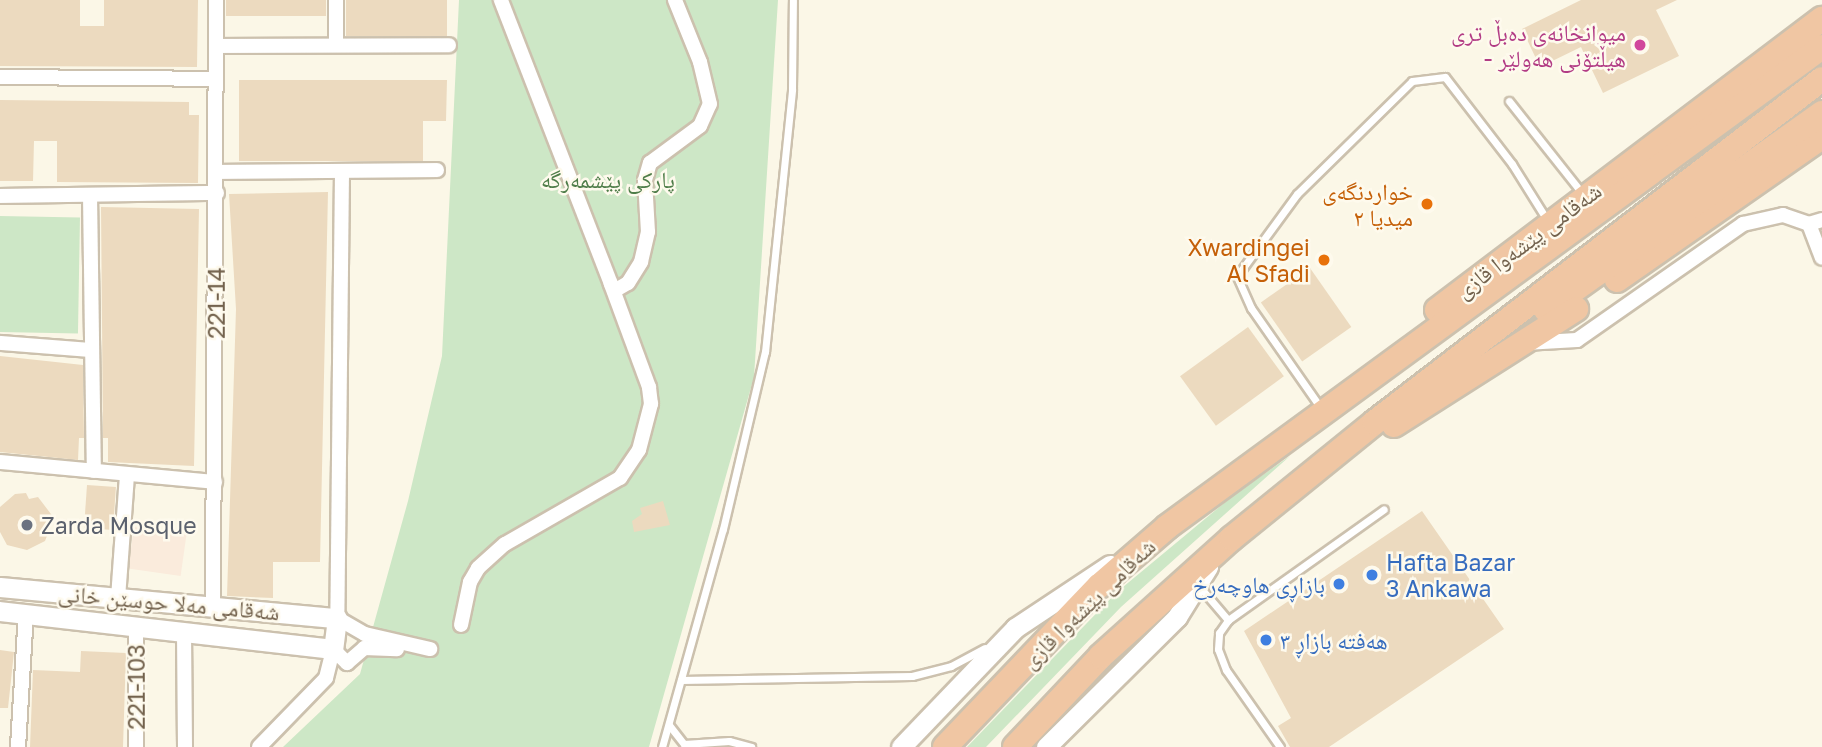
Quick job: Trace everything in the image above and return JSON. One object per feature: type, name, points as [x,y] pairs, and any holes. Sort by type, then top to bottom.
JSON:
[{"type":"highway","name":"شەقامی پێشەوا قازی","points":[[1242,471],[1318,404],[1549,223],[1822,19]]},
{"type":"highway","name":"شەقامی پێشەوا قازی","points":[[945,747],[1099,586],[1167,527],[1822,47]]},
{"type":"highway","name":"شەقامی پێشەوا قازی","points":[[1015,747],[1101,656],[1237,534],[1822,79]]},
{"type":"highway","name":"شەقامی پێشەوا قازی","points":[[1237,534],[1822,113]]},
{"type":"highway","points":[[1378,434],[1525,344],[1822,137]]},
{"type":"street","name":"221-14","points":[[213,607],[216,0]]},
{"type":"street","points":[[336,0],[336,45]]},
{"type":"street","points":[[461,625],[470,582],[478,568],[505,544],[620,478],[639,450],[651,404],[649,387],[614,291],[501,0]]},
{"type":"street","points":[[614,291],[628,284],[641,262],[648,232],[645,180],[650,163],[700,126],[710,104],[700,62],[675,0]]},
{"type":"street","points":[[216,46],[449,45]]},
{"type":"street","points":[[0,77],[215,79]]},
{"type":"street","points":[[217,172],[437,170]]},
{"type":"street","points":[[259,747],[326,678],[333,649],[337,618],[342,172]]},
{"type":"street","points":[[0,196],[217,194]]},
{"type":"street","points":[[90,195],[93,471]]},
{"type":"street","points":[[1525,344],[1577,341],[1743,224],[1783,215],[1816,222],[1822,258]]},
{"type":"street","points":[[0,343],[90,350]]},
{"type":"street","points":[[0,462],[127,476],[215,482]]},
{"type":"street","points":[[118,598],[127,476]]},
{"type":"street","points":[[901,747],[1015,628],[1167,527]]},
{"type":"street","points":[[1046,747],[1177,617],[1197,585],[1237,534]]},
{"type":"street","name":"شەقامی مەلا حوسێن خانی","points":[[0,587],[337,618]]},
{"type":"street","points":[[211,634],[213,607]]},
{"type":"street","name":"شەقامی مەلا حوسێن خانی","points":[[0,611],[333,649]]},
{"type":"street","points":[[18,747],[26,614]]},
{"type":"street","points":[[333,649],[347,663],[365,648],[389,647],[429,652],[365,634],[337,618]]},
{"type":"street","name":"221-103","points":[[136,628],[136,747]]},
{"type":"street","points":[[184,632],[185,747]]},
{"type":"lane","points":[[662,747],[765,352],[791,101],[793,0]]},
{"type":"lane","points":[[1318,404],[1251,308],[1237,276],[1297,194],[1412,81],[1445,77],[1505,154],[1549,223]]},
{"type":"lane","points":[[1509,101],[1585,196]]},
{"type":"lane","points":[[1280,747],[1226,670],[1218,649],[1219,633],[1228,620],[1384,509]]},
{"type":"lane","points":[[1197,585],[1228,620]]},
{"type":"lane","points":[[681,680],[912,676],[951,666],[1015,628]]},
{"type":"lane","points":[[668,724],[680,743],[709,742],[751,747]]},
{"type":"lane","points":[[699,747],[709,742]]},
{"type":"shaded area","points":[[134,527],[186,534],[181,576],[128,569]]},
{"type":"green space","name":"پارکی پێشمەرگە","points":[[459,0],[778,0],[754,377],[649,747],[283,747],[360,674],[408,501],[442,356]]},
{"type":"green space","points":[[0,216],[80,217],[78,333],[0,332]]},
{"type":"green space","points":[[1290,456],[1121,607],[986,747],[967,747],[1117,592],[1235,494]]},
{"type":"building","points":[[0,0],[80,0],[80,26],[104,26],[104,0],[198,0],[197,67],[0,66]]},
{"type":"building","points":[[226,0],[326,0],[326,16],[226,16]]},
{"type":"building","points":[[346,0],[447,0],[447,36],[346,36]]},
{"type":"building","points":[[1581,0],[1677,0],[1656,10],[1679,56],[1603,93],[1581,47],[1540,67],[1522,29]]},
{"type":"building","points":[[239,80],[447,80],[446,121],[423,121],[423,161],[239,161]]},
{"type":"building","points":[[0,100],[189,102],[189,115],[199,115],[198,183],[57,182],[57,141],[34,141],[33,181],[0,181]]},
{"type":"building","points":[[328,192],[320,562],[273,562],[273,598],[227,596],[236,309],[229,194]]},
{"type":"building","points":[[101,207],[199,209],[194,466],[108,462],[108,438],[103,438]]},
{"type":"building","points":[[1310,268],[1351,327],[1302,361],[1261,302]]},
{"type":"building","points":[[1248,327],[1284,376],[1216,426],[1180,376]]},
{"type":"building","points":[[0,356],[83,365],[84,438],[79,438],[78,460],[0,452]]},
{"type":"building","points":[[87,485],[116,487],[113,530],[84,528]]},
{"type":"building","points":[[26,493],[29,499],[38,497],[54,518],[45,541],[27,550],[7,545],[0,532],[0,507],[15,494]]},
{"type":"building","points":[[663,501],[670,525],[634,532],[632,521],[642,514],[640,508]]},
{"type":"building","points":[[1422,511],[1504,629],[1329,747],[1290,747],[1278,726],[1291,718],[1244,631]]},
{"type":"building","points":[[0,650],[14,652],[8,708],[0,708]]},
{"type":"building","points":[[81,651],[126,653],[123,747],[30,747],[33,670],[80,672]]},
{"type":"place","name":"میوانخانەی دەبڵ تری - هیڵتۆنی هەولێر","points":[[1640,45]]},
{"type":"place","name":"خواردنگەی میدیا ٢","points":[[1427,204]]},
{"type":"place","name":"Xwardingei Al Sfadi","points":[[1324,260]]},
{"type":"place","name":"Zarda Mosque","points":[[27,525]]},
{"type":"place","name":"Hafta Bazar 3 Ankawa","points":[[1372,575]]},
{"type":"place","name":"بازاڕی هاوچەرخ","points":[[1339,584]]},
{"type":"place","name":"هەفتە بازاڕ ٣","points":[[1266,640]]}]
